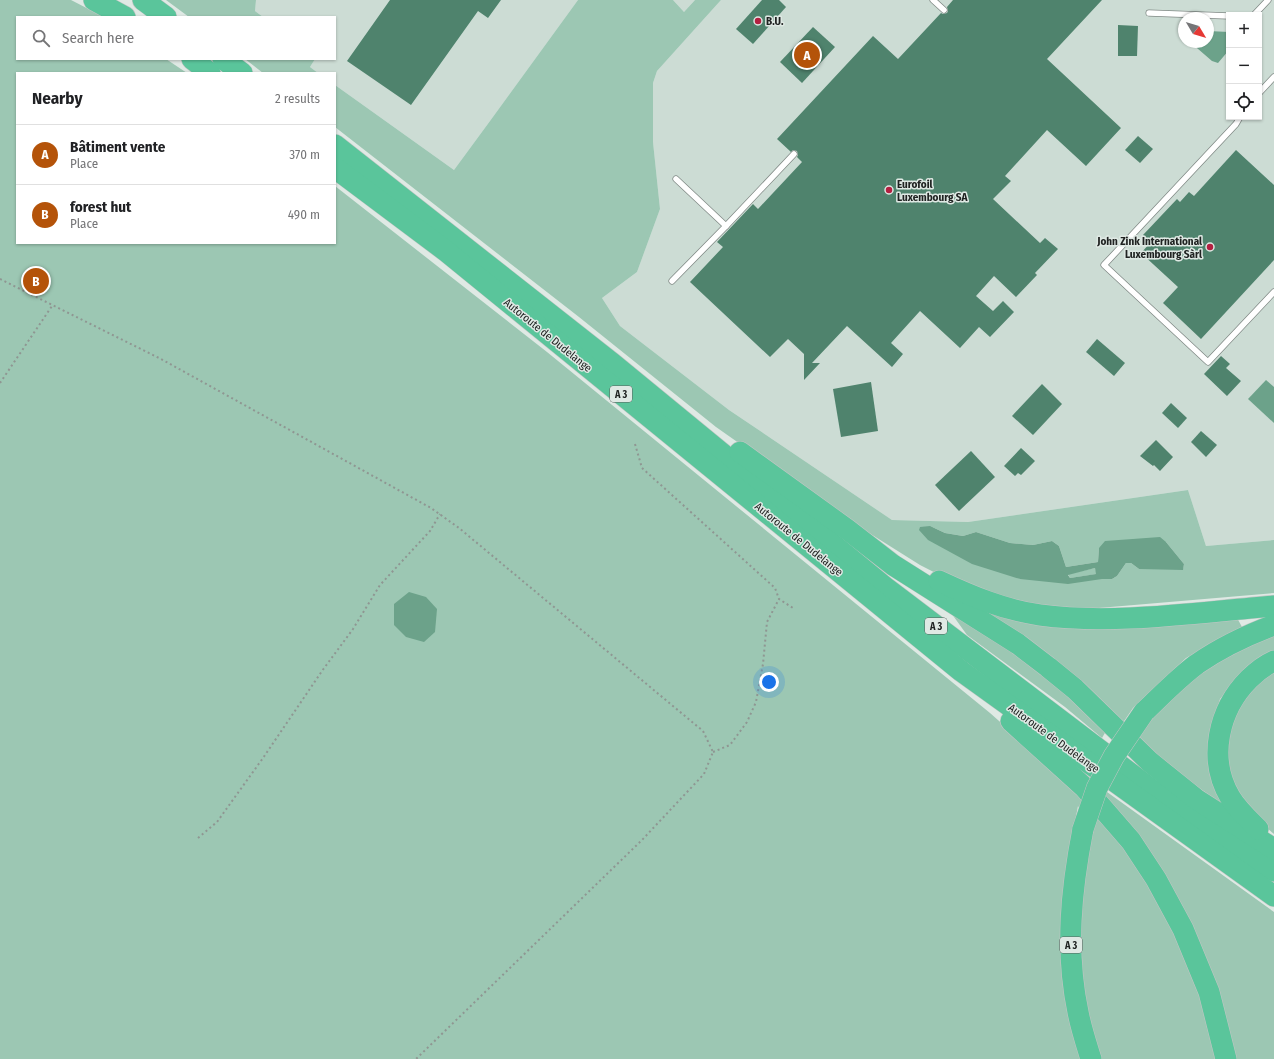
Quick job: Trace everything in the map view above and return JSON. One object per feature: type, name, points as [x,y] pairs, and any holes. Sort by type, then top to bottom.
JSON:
[{"type":"highway","points":[[94,0],[123,16]]},
{"type":"highway","points":[[113,0],[135,16]]},
{"type":"highway","points":[[143,0],[165,16]]},
{"type":"highway","points":[[193,60],[209,72]]},
{"type":"highway","points":[[224,60],[241,72]]},
{"type":"highway","name":"Autoroute de Dudelange","points":[[336,146],[612,363],[885,588],[1155,792],[1274,872]]},
{"type":"highway","name":"Autoroute de Dudelange","points":[[336,169],[447,252],[962,670],[1274,896]]},
{"type":"highway","name":"A 3","points":[[612,363],[712,432],[848,530],[893,565],[1030,653],[1075,689],[1150,762],[1196,799],[1274,848]]},
{"type":"highway","name":"A 3","points":[[848,530],[916,570],[961,592],[998,605],[1038,614],[1082,619],[1154,616],[1274,606]]},
{"type":"highway","name":"A 3","points":[[1091,1059],[1078,1012],[1072,972],[1070,913],[1074,877],[1083,829],[1097,788],[1114,756],[1144,712],[1173,684],[1197,664],[1221,650],[1274,625]]},
{"type":"highway","points":[[1274,661],[1255,672],[1239,689],[1229,704],[1220,728],[1217,754],[1221,774],[1230,797],[1242,812],[1274,845]]},
{"type":"highway","name":"A 3","points":[[962,670],[996,708],[1085,788],[1131,840],[1156,879],[1183,929],[1209,992],[1226,1059]]},
{"type":"lane","points":[[933,0],[944,10]]},
{"type":"lane","points":[[1257,12],[1268,0]]},
{"type":"lane","points":[[1149,13],[1226,16]]},
{"type":"lane","points":[[1262,90],[1274,77]]},
{"type":"lane","points":[[1238,120],[1104,265],[1208,362],[1274,292]]},
{"type":"lane","points":[[672,281],[794,154]]},
{"type":"lane","points":[[676,179],[726,226]]},
{"type":"path","points":[[0,279],[161,359],[440,514],[459,528],[703,731],[713,752]]},
{"type":"path","points":[[0,382],[52,306]]},
{"type":"path","points":[[635,444],[642,468],[775,588],[779,599],[793,608]]},
{"type":"path","points":[[198,838],[217,822],[353,629],[380,585],[430,530],[440,514]]},
{"type":"path","points":[[416,1059],[642,840],[704,774],[713,752],[730,745],[747,722],[756,702],[763,664],[767,622],[779,599]]},
{"type":"shaded area","points":[[0,0],[71,0],[102,16],[16,16],[16,60],[168,60],[186,72],[16,72],[16,244],[336,244],[336,187],[547,352],[990,713],[1065,779],[1131,853],[1189,955],[1218,1059],[1100,1059],[1085,1004],[1078,936],[1090,830],[1078,806],[1065,874],[1082,1059],[0,1059]]},
{"type":"shaded area","points":[[166,0],[256,0],[255,11],[262,16],[188,16]]},
{"type":"shaded area","points":[[256,0],[578,0],[454,170],[336,86],[336,72],[317,72],[310,67],[314,60],[336,60],[336,16],[262,16],[255,11]]},
{"type":"shaded area","points":[[578,0],[673,0],[684,12],[695,0],[721,0],[657,71],[653,83],[653,142],[660,209],[637,272],[602,298],[620,326],[729,410],[892,520],[968,522],[1188,490],[1206,546],[1274,540],[1274,593],[1087,609],[1012,602],[963,587],[920,565],[850,521],[716,427],[579,317],[336,128],[336,86],[454,170]],"holes":[[[930,526],[945,533],[963,536],[976,532],[1010,543],[1033,545],[1052,541],[1059,546],[1066,567],[1098,562],[1099,548],[1166,542],[1184,564],[1183,569],[1139,569],[1131,563],[1126,563],[1117,576],[1112,579],[1020,579]]]},
{"type":"shaded area","points":[[673,0],[695,0],[684,12]]},
{"type":"shaded area","points":[[721,0],[1274,0],[1274,540],[1206,546],[1188,490],[968,522],[892,520],[729,410],[620,326],[602,298],[637,272],[660,209],[653,142],[653,83],[657,71]]},
{"type":"shaded area","points":[[1214,31],[1226,32],[1226,54],[1218,63],[1212,61],[1197,48],[1214,48]]},
{"type":"shaded area","points":[[246,60],[314,60],[310,67],[317,72],[262,72]]},
{"type":"shaded area","points":[[1266,380],[1274,387],[1274,423],[1248,399]]},
{"type":"shaded area","points":[[930,526],[945,533],[963,536],[976,532],[1010,543],[1033,545],[1052,541],[1059,546],[1066,567],[1098,562],[1099,548],[1105,541],[1160,537],[1184,564],[1183,570],[1139,569],[1131,563],[1126,563],[1117,576],[1112,579],[1068,584],[1020,579],[972,564],[928,540],[919,530],[920,527]],"holes":[[[1095,568],[1096,574],[1070,578],[1068,575]]]},
{"type":"shaded area","points":[[1095,568],[1097,574],[1070,578],[1068,574]]},
{"type":"shaded area","points":[[409,592],[426,597],[437,609],[435,632],[424,642],[406,637],[394,625],[394,604]]},
{"type":"shaded area","points":[[976,605],[1236,616],[1242,627],[1186,658],[1133,708],[1120,727]]},
{"type":"shaded area","points":[[949,610],[1013,650],[1065,690],[1106,731],[1102,738],[1065,707],[967,635]]},
{"type":"shaded area","points":[[1274,634],[1274,653],[1244,671],[1220,699],[1213,725],[1223,805],[1135,740],[1142,729],[1173,695],[1209,666]]},
{"type":"shaded area","points":[[1274,673],[1274,834],[1243,808],[1226,764],[1231,719],[1243,697],[1265,676]]},
{"type":"shaded area","points":[[1075,769],[1274,912],[1274,1059],[1230,1059],[1197,945]]},
{"type":"building","points":[[390,0],[501,0],[488,18],[478,11],[411,105],[347,61]]},
{"type":"building","name":"B.U.","points":[[762,0],[779,0],[786,7],[753,44],[736,29]]},
{"type":"building","name":"Eurofoil Luxembourg SA","points":[[953,0],[1102,0],[1047,59],[1121,128],[1086,166],[1047,130],[1005,176],[1011,181],[993,199],[1040,243],[1045,238],[1058,249],[1035,273],[1037,275],[1016,297],[994,276],[976,296],[993,311],[1003,301],[1014,312],[990,337],[979,327],[960,348],[920,311],[891,343],[903,354],[892,367],[847,326],[812,363],[820,363],[804,380],[804,354],[788,339],[770,357],[690,282],[723,247],[717,242],[753,204],[758,209],[802,162],[797,157],[797,151],[793,150],[791,152],[777,139],[873,36],[898,59],[941,13],[947,13],[947,7]]},
{"type":"building","points":[[1118,25],[1138,26],[1137,56],[1118,56]]},
{"type":"building","points":[[813,27],[835,47],[802,83],[780,62]]},
{"type":"building","points":[[1138,136],[1153,149],[1140,163],[1125,150]]},
{"type":"building","name":"John Zink International Luxembourg Sàrl","points":[[1236,150],[1274,185],[1274,260],[1201,339],[1163,303],[1178,287],[1141,253],[1151,242],[1143,235],[1177,199],[1180,202],[1189,192],[1194,196]]},
{"type":"building","points":[[28,275],[45,276],[44,287],[27,286]]},
{"type":"building","points":[[1097,339],[1125,363],[1114,376],[1086,352]]},
{"type":"building","points":[[1221,356],[1230,364],[1226,368],[1241,381],[1227,396],[1204,374]]},
{"type":"building","points":[[871,382],[878,431],[841,437],[833,389]]},
{"type":"building","points":[[1042,384],[1062,404],[1033,435],[1012,416]]},
{"type":"building","points":[[1171,403],[1187,418],[1178,428],[1162,413]]},
{"type":"building","points":[[1201,431],[1217,445],[1206,457],[1191,442]]},
{"type":"building","points":[[1156,440],[1173,457],[1160,471],[1140,456]]},
{"type":"building","points":[[1021,448],[1035,461],[1021,475],[1018,473],[1015,476],[1004,466]]},
{"type":"building","points":[[971,451],[995,477],[959,511],[935,485]]},
{"type":"place","name":"B.U.","points":[[758,21]]},
{"type":"place","name":"Bâtiment vente","points":[[807,55]]},
{"type":"place","name":"Eurofoil Luxembourg SA","points":[[889,190]]},
{"type":"place","name":"John Zink International Luxembourg Sàrl","points":[[1210,247]]},
{"type":"place","name":"forest hut","points":[[36,281]]}]
